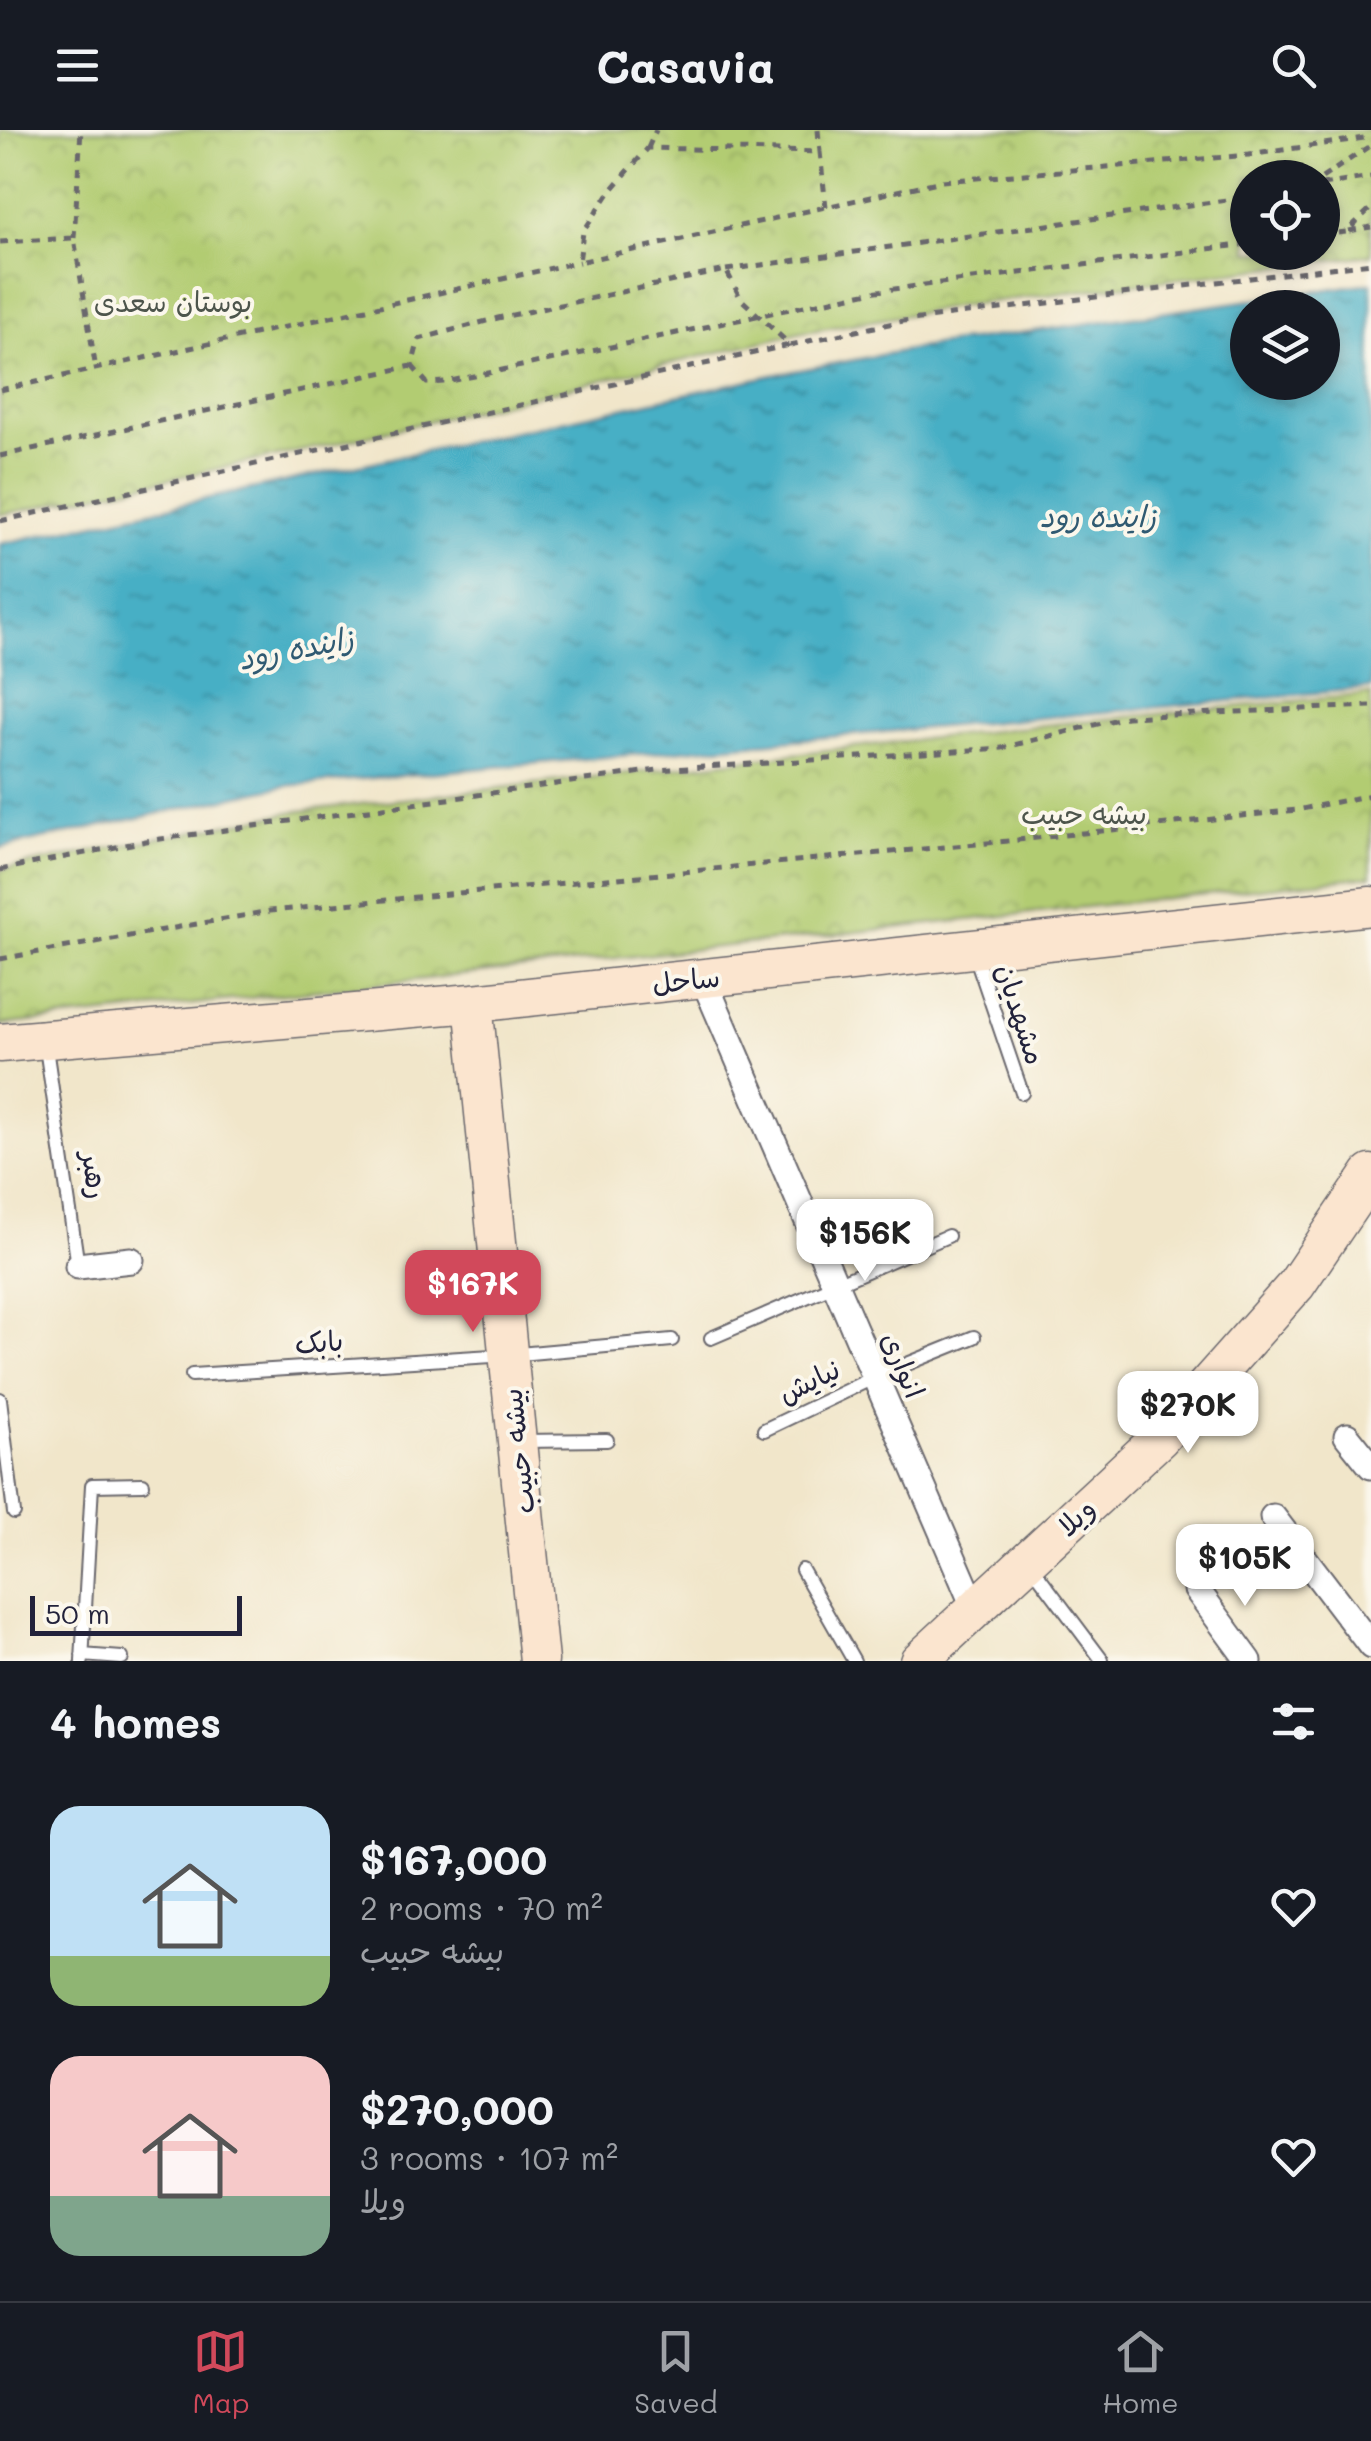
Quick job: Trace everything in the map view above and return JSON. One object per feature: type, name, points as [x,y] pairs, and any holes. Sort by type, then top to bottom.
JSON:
[{"type":"street","name":"ساحل","points":[[0,1043],[473,1003],[1371,906]]},
{"type":"street","name":"انواری","points":[[703,978],[976,1611]]},
{"type":"street","name":"بیشه حبیب","points":[[473,1003],[539,1661]]},
{"type":"street","name":"ویلا","points":[[920,1661],[1160,1438],[1296,1285],[1371,1174]]},
{"type":"street","name":"رهبر","points":[[78,1266],[131,1260]]},
{"type":"street","points":[[1347,1436],[1371,1466]]},
{"type":"street","points":[[1272,1518],[1371,1646]]},
{"type":"street","points":[[1197,1590],[1250,1661]]},
{"type":"lane","name":"مشهدیان","points":[[974,950],[1022,1094]]},
{"type":"lane","name":"رهبر","points":[[45,1039],[78,1266]]},
{"type":"lane","points":[[711,1338],[948,1236]]},
{"type":"lane","name":"نیایش","points":[[764,1430],[875,1377],[974,1337]]},
{"type":"lane","name":"بابک","points":[[192,1375],[508,1355],[672,1340]]},
{"type":"lane","points":[[0,1398],[14,1513]]},
{"type":"lane","points":[[518,1441],[607,1440]]},
{"type":"lane","points":[[122,1658],[82,1658],[92,1485],[143,1484]]},
{"type":"lane","points":[[1029,1562],[1102,1660]]},
{"type":"lane","points":[[802,1570],[854,1661]]},
{"type":"path","points":[[81,130],[74,238],[96,368]]},
{"type":"path","points":[[578,262],[583,232],[608,193],[648,148],[656,130]]},
{"type":"path","points":[[818,130],[826,207]]},
{"type":"path","points":[[0,390],[942,182],[1250,156],[1371,137]]},
{"type":"path","points":[[1340,168],[1371,145]]},
{"type":"path","points":[[648,148],[820,152]]},
{"type":"path","points":[[1340,180],[1371,177]]},
{"type":"path","points":[[412,366],[419,339],[498,318],[726,270],[1230,200]]},
{"type":"path","points":[[1346,232],[1371,208]]},
{"type":"path","points":[[1340,233],[1371,227]]},
{"type":"path","points":[[0,242],[74,238]]},
{"type":"path","points":[[412,366],[427,383],[446,382],[870,292],[1230,246]]},
{"type":"path","points":[[0,521],[903,321],[1371,263]]},
{"type":"path","points":[[726,270],[741,299],[790,345]]},
{"type":"path","points":[[0,456],[412,366]]},
{"type":"path","points":[[0,870],[146,841],[657,770],[1002,748],[1126,717],[1371,706]]},
{"type":"path","points":[[0,959],[270,911],[1018,840],[1296,810],[1371,795]]},
{"type":"green space","name":"بوستان سعدی","points":[[0,130],[1371,130],[1371,255],[1340,259],[1340,160],[1230,160],[1230,270],[1249,270],[973,304],[798,333],[325,446],[0,515]]},
{"type":"green space","name":"بیشه حبیب","points":[[1371,694],[1371,876],[0,1025],[0,870],[291,812],[1063,723]]},
{"type":"water","name":"زاینده رود","points":[[1371,283],[1371,688],[284,786],[0,848],[0,544],[773,375],[936,345],[1230,303],[1230,400],[1340,400],[1340,290],[1322,290]]}]
